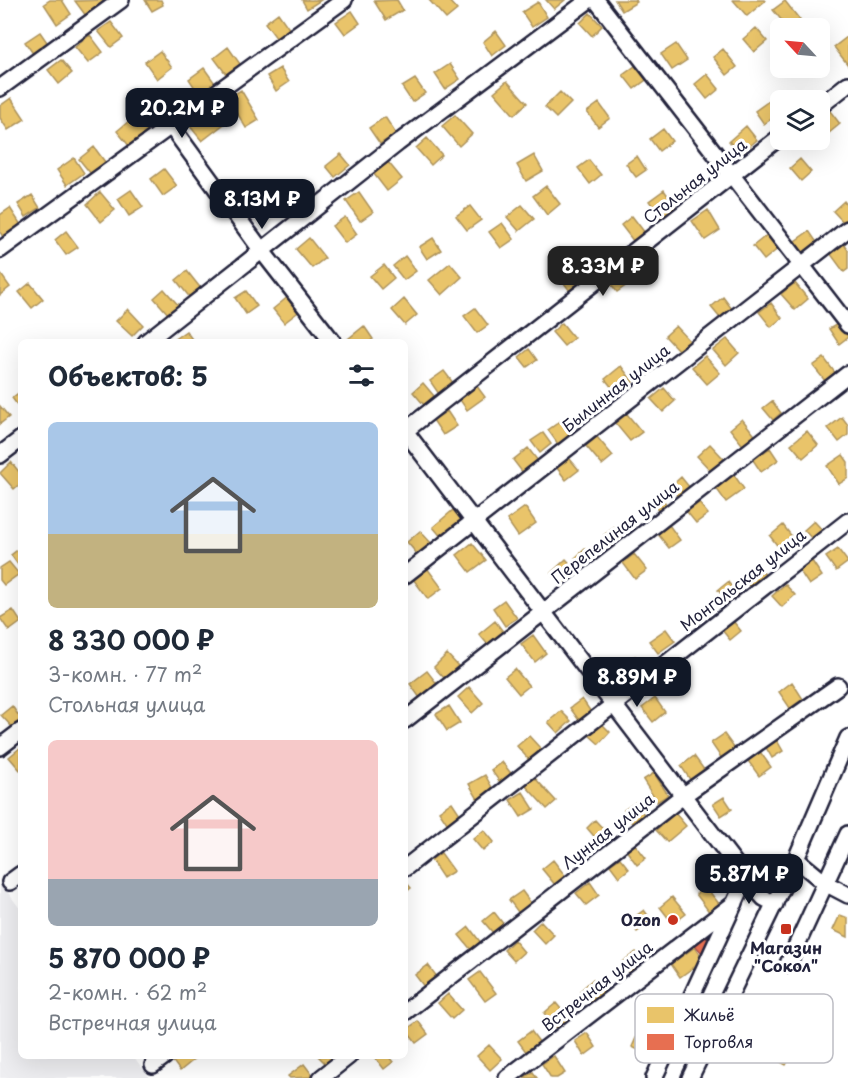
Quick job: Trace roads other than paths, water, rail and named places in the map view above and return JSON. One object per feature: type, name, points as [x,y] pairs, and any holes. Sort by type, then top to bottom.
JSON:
[{"type":"street","points":[[0,88],[121,0]]},
{"type":"street","points":[[0,250],[344,0]]},
{"type":"street","points":[[150,339],[398,143],[589,0]]},
{"type":"street","points":[[596,0],[848,325]]},
{"type":"street","points":[[830,98],[848,84]]},
{"type":"street","points":[[171,126],[262,252],[331,339]]},
{"type":"street","name":"Стольная улица","points":[[408,429],[770,145]]},
{"type":"street","name":"Былинная улица","points":[[408,573],[848,229]]},
{"type":"street","name":"Перепелиная улица","points":[[408,718],[848,374]]},
{"type":"street","points":[[408,435],[472,523],[543,611],[613,706],[747,878],[764,898],[775,904]]},
{"type":"street","points":[[0,455],[18,441]]},
{"type":"street","name":"Монгольская улица","points":[[408,866],[848,521]]},
{"type":"street","name":"Лунная улица","points":[[408,1010],[684,795],[838,686]]},
{"type":"street","points":[[0,747],[18,733]]},
{"type":"street","points":[[731,994],[796,859],[848,738]]},
{"type":"street","points":[[788,964],[848,834]]},
{"type":"street","points":[[796,859],[825,883],[848,896]]},
{"type":"street","points":[[693,994],[747,878]]},
{"type":"street","name":"Встречная улица","points":[[507,1078],[737,901]]},
{"type":"street","points":[[321,1078],[345,1059]]},
{"type":"street","points":[[654,1078],[661,1063]]},
{"type":"street","points":[[690,1078],[697,1063]]},
{"type":"place","name":"Ozon","points":[[673,920]]},
{"type":"place","name":"Магазин \"Сокол\"","points":[[786,929]]}]
